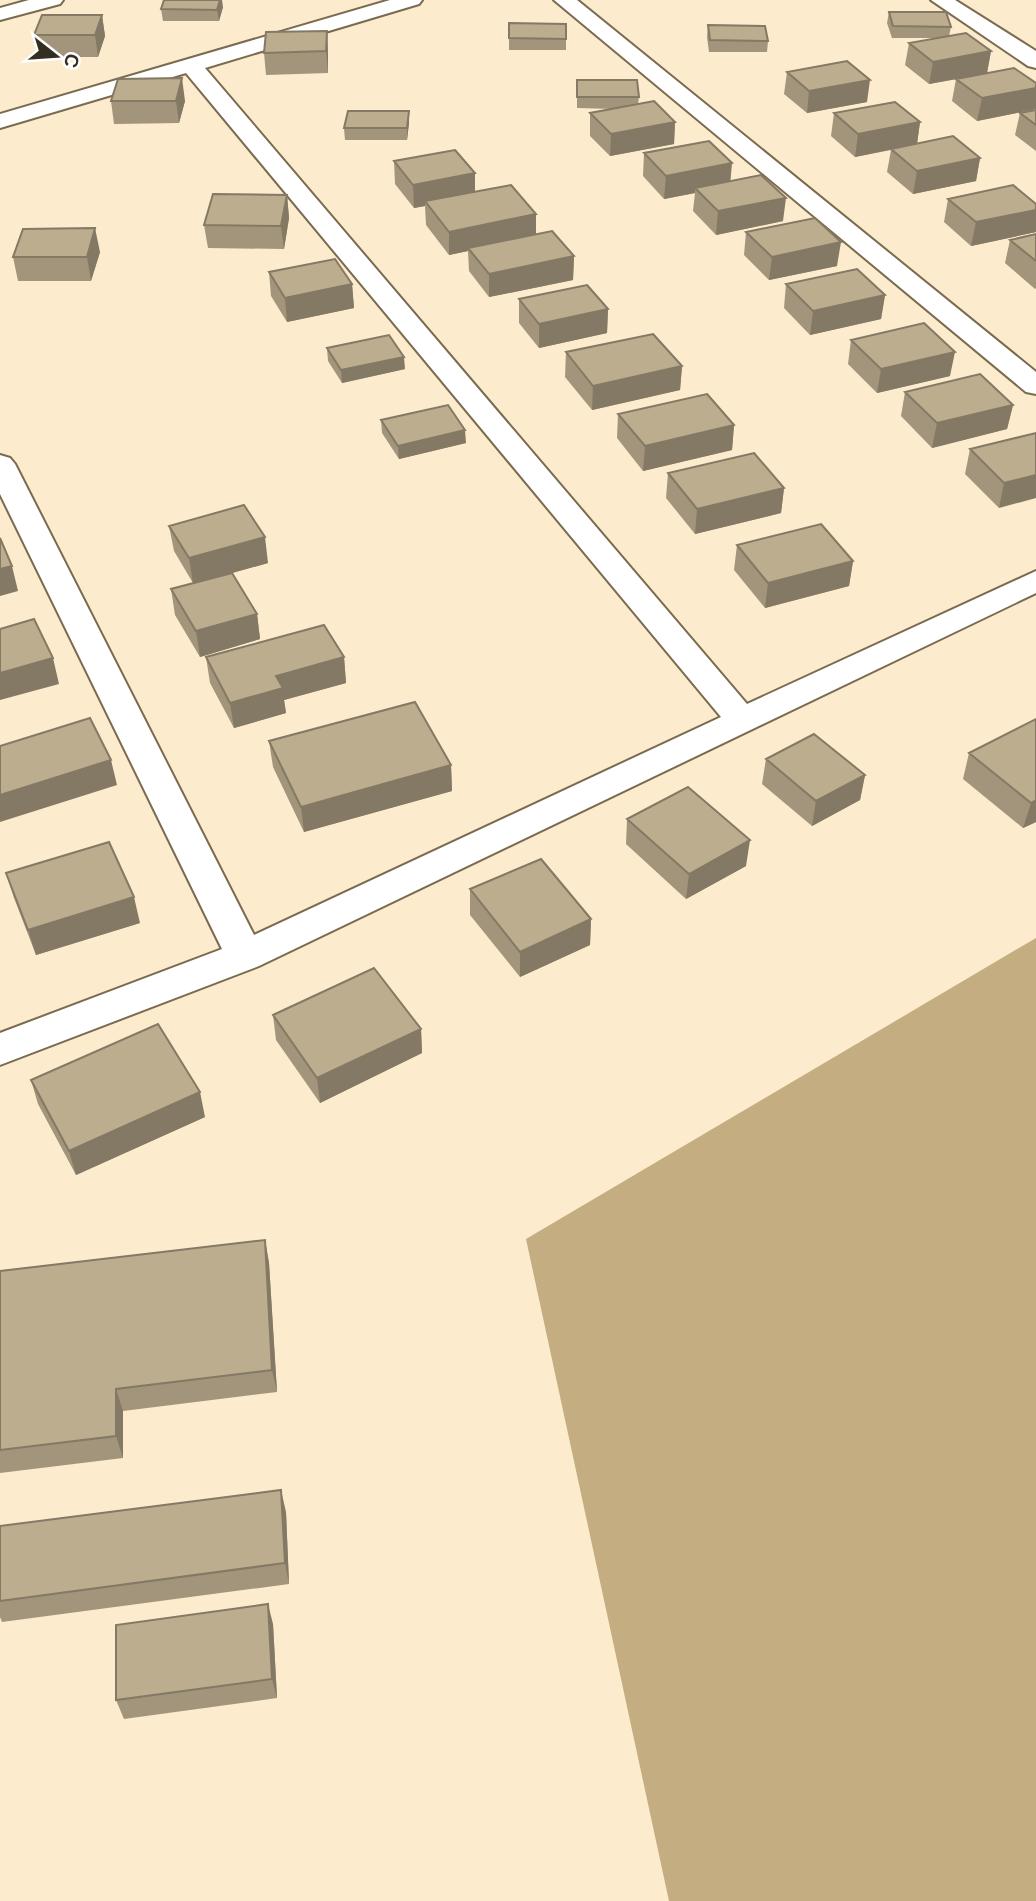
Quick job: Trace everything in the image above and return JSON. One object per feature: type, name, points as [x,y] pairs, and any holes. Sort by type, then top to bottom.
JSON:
[{"type":"street","points":[[0,14],[54,0]]},
{"type":"street","points":[[0,121],[412,0]]},
{"type":"street","points":[[564,0],[1036,386]]},
{"type":"street","points":[[941,0],[1036,61]]},
{"type":"street","points":[[191,65],[742,720]]},
{"type":"street","points":[[0,464],[244,956]]},
{"type":"street","points":[[0,1049],[244,956],[1036,581]]},
{"type":"shaded area","points":[[1036,938],[1036,1901],[669,1901],[526,1239]]},
{"type":"building","points":[[164,0],[220,0],[217,10],[161,9]]},
{"type":"building","points":[[889,12],[946,12],[951,27],[893,26]]},
{"type":"building","points":[[42,15],[102,15],[95,35],[34,35]]},
{"type":"building","points":[[509,23],[566,24],[566,39],[509,38]]},
{"type":"building","points":[[708,25],[765,26],[768,41],[710,40]]},
{"type":"building","points":[[327,31],[326,51],[264,53],[266,32]]},
{"type":"building","points":[[966,33],[991,51],[933,62],[909,43]]},
{"type":"building","points":[[847,61],[870,80],[809,91],[787,72]]},
{"type":"building","points":[[1014,68],[1036,83],[1036,88],[982,98],[956,79]]},
{"type":"building","points":[[182,78],[176,101],[111,101],[118,79]]},
{"type":"building","points":[[577,80],[637,80],[639,97],[577,97]]},
{"type":"building","points":[[654,101],[675,122],[611,134],[590,113]]},
{"type":"building","points":[[895,102],[920,122],[858,134],[834,113]]},
{"type":"building","points":[[1036,110],[1036,125],[1020,113]]},
{"type":"building","points":[[348,111],[409,111],[407,128],[344,128]]},
{"type":"building","points":[[953,136],[980,158],[917,171],[891,149]]},
{"type":"building","points":[[709,141],[732,163],[666,176],[644,153]]},
{"type":"building","points":[[455,150],[475,173],[413,185],[394,161]]},
{"type":"building","points":[[761,175],[786,198],[718,211],[695,188]]},
{"type":"building","points":[[511,185],[536,214],[449,232],[425,201]]},
{"type":"building","points":[[1013,185],[1036,204],[1036,210],[976,222],[948,199]]},
{"type":"building","points":[[213,194],[287,195],[281,226],[204,225]]},
{"type":"building","points":[[815,218],[841,242],[772,257],[746,232]]},
{"type":"building","points":[[95,228],[87,257],[13,257],[23,229]]},
{"type":"building","points":[[552,231],[574,256],[489,274],[468,248]]},
{"type":"building","points":[[1036,234],[1036,261],[1010,240]]},
{"type":"building","points":[[335,259],[352,284],[285,298],[269,272]]},
{"type":"building","points":[[857,269],[885,295],[813,311],[786,284]]},
{"type":"building","points":[[587,285],[608,309],[539,324],[519,299]]},
{"type":"building","points":[[924,323],[955,352],[881,369],[851,340]]},
{"type":"building","points":[[653,334],[682,366],[593,386],[566,352]]},
{"type":"building","points":[[389,335],[404,357],[341,370],[327,348]]},
{"type":"building","points":[[980,374],[1013,405],[937,423],[905,392]]},
{"type":"building","points":[[707,394],[734,425],[645,446],[618,414]]},
{"type":"building","points":[[448,405],[465,430],[398,446],[381,420]]},
{"type":"building","points":[[1036,433],[1036,475],[1004,483],[970,449]]},
{"type":"building","points":[[754,453],[784,488],[697,509],[668,473]]},
{"type":"building","points":[[244,505],[265,537],[189,558],[169,526]]},
{"type":"building","points":[[821,524],[853,561],[768,583],[737,545]]},
{"type":"building","points":[[0,538],[12,566],[0,569]]},
{"type":"building","points":[[232,573],[257,614],[196,631],[171,589]]},
{"type":"building","points":[[34,619],[53,658],[0,673],[0,629]]},
{"type":"building","points":[[324,625],[344,657],[276,676],[283,688],[230,703],[206,657]]},
{"type":"building","points":[[415,702],[451,765],[301,807],[269,741]]},
{"type":"building","points":[[90,718],[111,760],[0,795],[0,746]]},
{"type":"building","points":[[1036,719],[1036,800],[1031,803],[969,753]]},
{"type":"building","points":[[814,734],[865,775],[816,801],[766,759]]},
{"type":"building","points":[[688,787],[750,840],[689,874],[627,819]]},
{"type":"building","points":[[109,842],[134,897],[28,930],[6,873]]},
{"type":"building","points":[[541,859],[591,919],[520,952],[470,889]]},
{"type":"building","points":[[374,968],[421,1029],[317,1078],[273,1015]]},
{"type":"building","points":[[158,1024],[200,1092],[69,1151],[31,1080]]},
{"type":"building","points":[[265,1240],[272,1370],[116,1389],[116,1436],[0,1450],[0,1271]]},
{"type":"building","points":[[281,1490],[285,1563],[0,1601],[0,1526]]},
{"type":"building","points":[[268,1604],[272,1679],[116,1700],[116,1625]]}]
